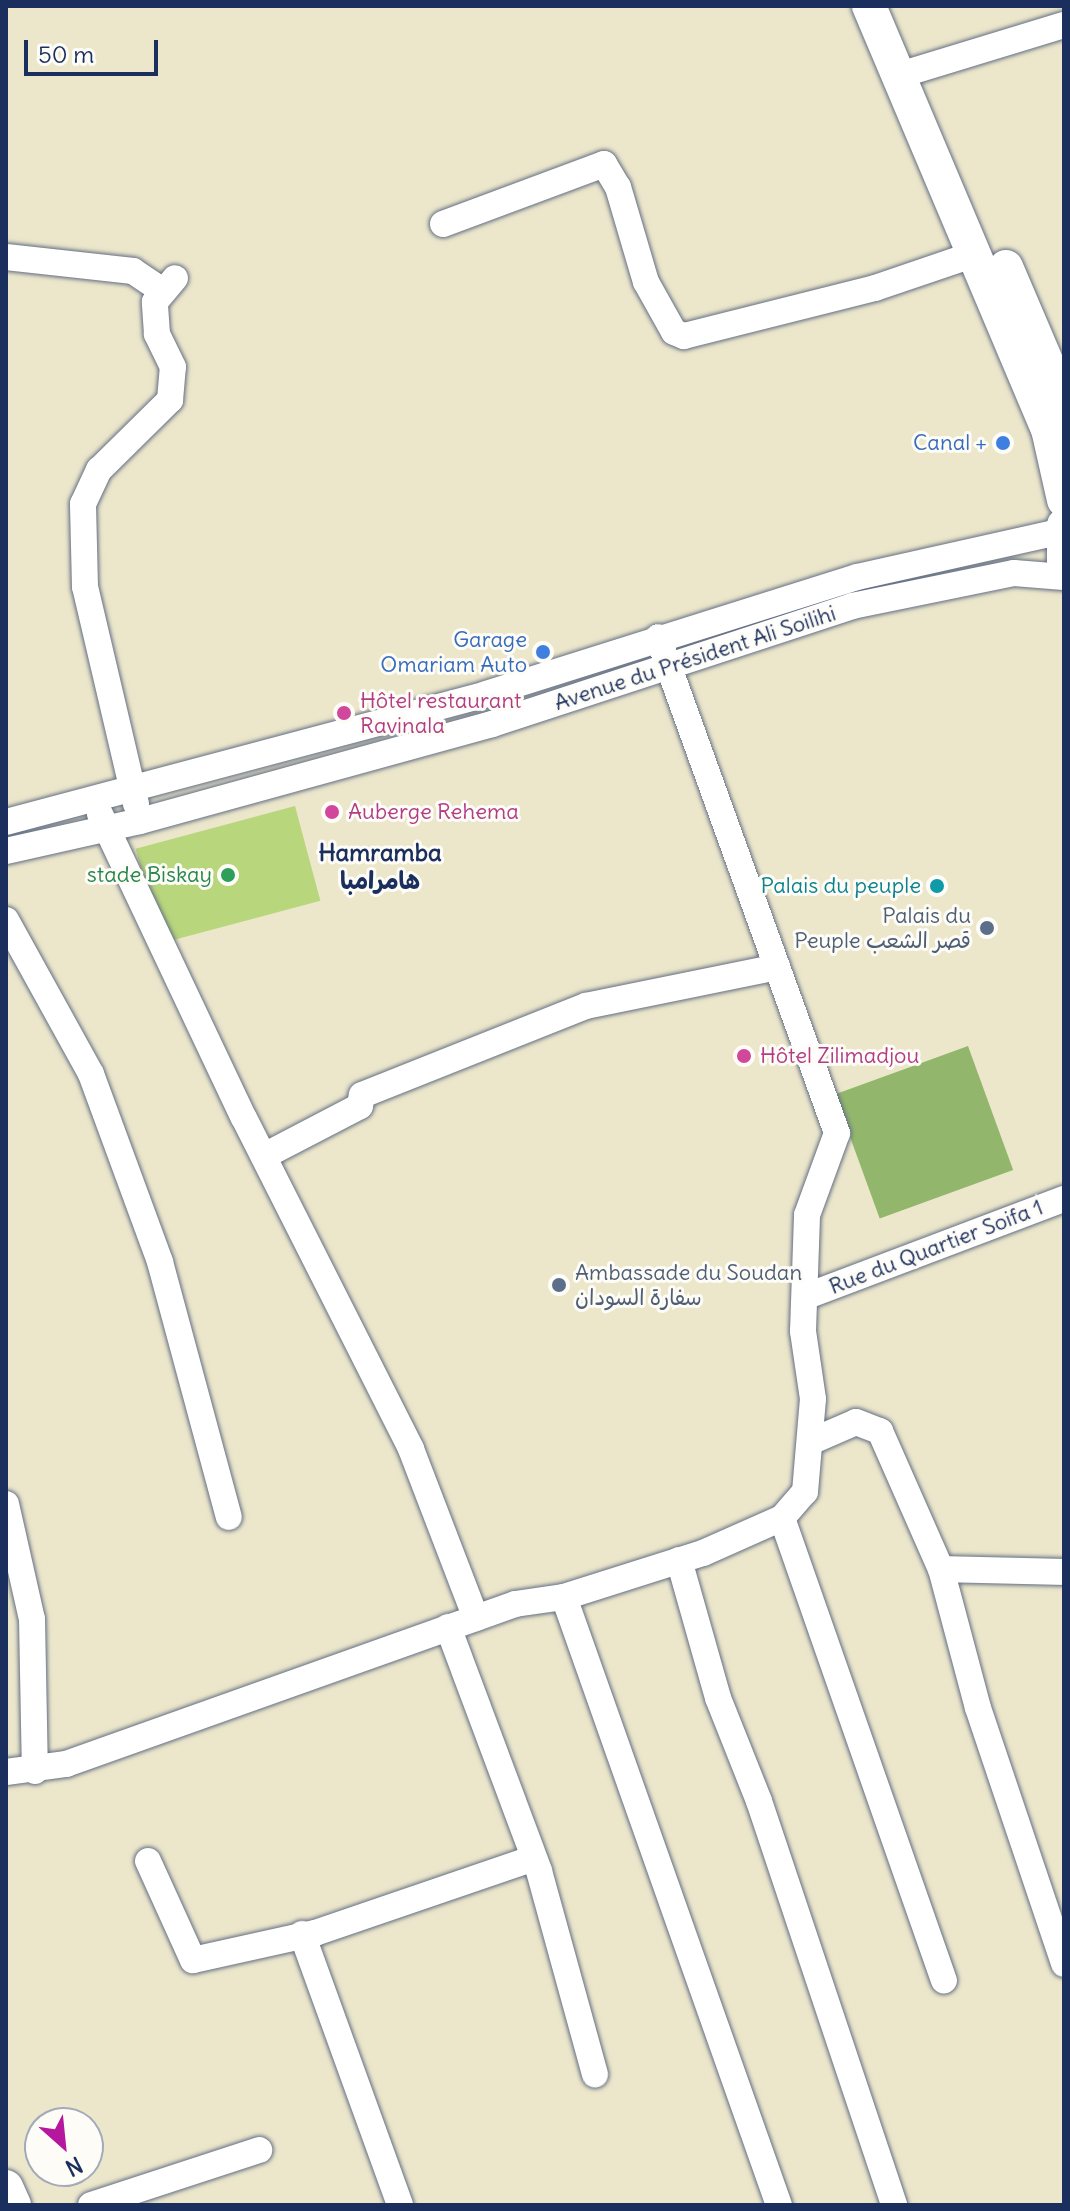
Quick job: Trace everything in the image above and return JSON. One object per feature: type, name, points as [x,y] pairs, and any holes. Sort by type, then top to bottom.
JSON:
[{"type":"main road","points":[[869,6],[909,71],[1064,403]]},
{"type":"main road","points":[[890,6],[909,71],[975,254],[1048,429],[1064,530]]},
{"type":"main road","points":[[6,2187],[14,2205]]},
{"type":"street","points":[[909,71],[1064,25]]},
{"type":"street","points":[[443,224],[604,164],[618,187],[646,282],[674,332],[684,336],[875,288],[975,254]]},
{"type":"street","points":[[6,257],[133,271],[169,285],[155,302],[157,334],[173,367],[170,400],[99,470],[83,504],[85,587],[140,821]]},
{"type":"street","name":"Avenue du Président Ali Soilihi","points":[[6,822],[486,694],[658,637],[857,577],[1064,530]]},
{"type":"street","name":"Avenue du Président Ali Soilihi","points":[[6,851],[140,821],[492,724],[881,599],[1014,573],[1064,577]]},
{"type":"street","points":[[6,1772],[35,1771],[257,1700],[515,1604],[564,1597],[679,1560],[782,1518],[805,1492],[812,1381],[802,1314],[807,1296],[807,1215],[837,1133],[658,637]]},
{"type":"street","points":[[97,799],[104,830],[411,1449],[476,1618]]},
{"type":"street","points":[[6,920],[91,1074],[160,1262],[229,1517]]},
{"type":"street","points":[[264,1156],[360,1106],[362,1095],[586,1006],[777,967]]},
{"type":"street","name":"Rue du Quartier Soifa 1","points":[[807,1296],[1064,1199]]},
{"type":"street","points":[[810,1442],[856,1422],[880,1431],[941,1569],[978,1708],[1064,1964]]},
{"type":"street","points":[[6,1504],[32,1619],[35,1771]]},
{"type":"street","points":[[782,1518],[944,1980]]},
{"type":"street","points":[[679,1560],[718,1698],[759,1801],[894,2205]]},
{"type":"street","points":[[941,1569],[1064,1572]]},
{"type":"street","points":[[564,1597],[779,2205]]},
{"type":"street","points":[[448,1627],[534,1858],[595,2074]]},
{"type":"street","points":[[148,1861],[193,1960],[302,1934],[534,1858]]},
{"type":"street","points":[[302,1934],[400,2205]]},
{"type":"street","points":[[91,2205],[259,2150]]},
{"type":"green space","name":"stade Biskay","points":[[295,806],[320,901],[161,943],[136,849]]},
{"type":"green space","points":[[968,1046],[1013,1170],[880,1219],[835,1095]]},
{"type":"place","name":"Canal +","points":[[1003,443]]},
{"type":"place","name":"Garage Omariam Auto","points":[[543,652]]},
{"type":"place","name":"Hôtel restaurant Ravinala","points":[[344,713]]},
{"type":"place","name":"Auberge Rehema","points":[[332,812]]},
{"type":"place","name":"stade Biskay","points":[[228,875]]},
{"type":"place","name":"Palais du peuple","points":[[937,886]]},
{"type":"place","name":"Palais du Peuple قصر الشعب","points":[[987,928]]},
{"type":"place","name":"Hôtel Zilimadjou","points":[[744,1056]]},
{"type":"place","name":"Ambassade du Soudan سفارة السودان","points":[[559,1285]]},
{"type":"district","name":"Hamramba هامرامبا","points":[[380,867]]}]
